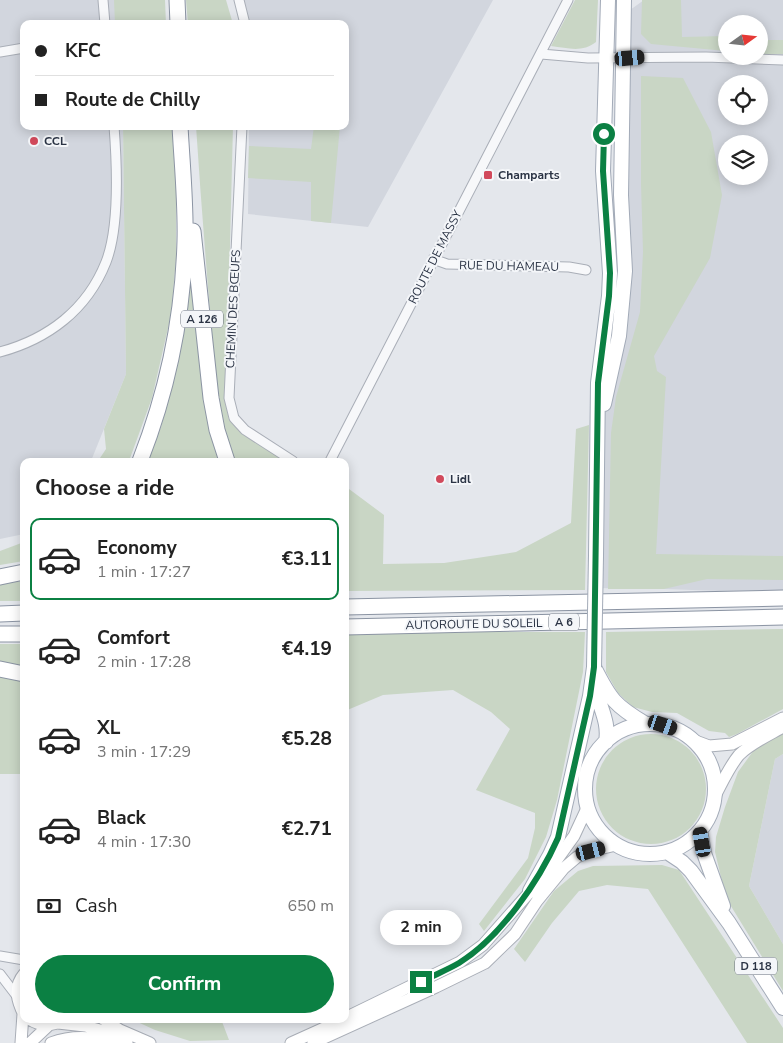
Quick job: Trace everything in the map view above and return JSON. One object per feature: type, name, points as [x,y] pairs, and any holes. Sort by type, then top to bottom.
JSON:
[{"type":"highway","points":[[172,0],[174,20]]},
{"type":"highway","points":[[177,0],[178,20]]},
{"type":"highway","name":"A 126","points":[[141,458],[154,422],[167,373],[182,283],[185,232],[180,130]]},
{"type":"highway","name":"A 126","points":[[185,130],[196,259],[211,398],[216,430],[226,458]]},
{"type":"highway","points":[[0,577],[20,573]]},
{"type":"highway","name":"AUTOROUTE DU SOLEIL","points":[[349,607],[783,598]]},
{"type":"highway","points":[[0,614],[20,614]]},
{"type":"highway","name":"AUTOROUTE DU SOLEIL","points":[[349,627],[783,617]]},
{"type":"highway","points":[[0,634],[20,634]]},
{"type":"highway","points":[[0,668],[20,673]]},
{"type":"main road","points":[[606,742],[608,733],[605,716],[596,695],[594,667],[598,383],[609,296],[610,273],[603,171],[608,0]]},
{"type":"main road","points":[[598,426],[619,336],[625,272],[621,195],[624,0]]},
{"type":"main road","points":[[594,667],[614,702],[624,711],[646,724]]},
{"type":"main road","points":[[530,891],[558,838],[590,696],[594,667]]},
{"type":"main road","points":[[783,718],[732,744],[709,746],[663,725],[646,724],[624,730],[606,742],[595,755],[588,771],[585,789],[588,806],[594,821],[616,845],[632,852],[650,854],[667,852],[685,844],[700,831],[710,815],[715,796],[732,764],[741,754],[783,727]]},
{"type":"main road","points":[[693,740],[711,766],[715,781],[715,796]]},
{"type":"main road","points":[[349,1017],[460,962],[482,945],[551,868],[574,836],[588,806]]},
{"type":"main road","name":"D 118","points":[[700,831],[704,853],[729,923]]},
{"type":"main road","points":[[313,1043],[485,963],[515,934],[537,901],[564,868],[577,857],[591,851],[616,845]]},
{"type":"main road","name":"D 118","points":[[667,852],[691,871],[729,923],[783,1008]]},
{"type":"main road","points":[[20,981],[16,995],[20,1004]]},
{"type":"main road","points":[[21,1043],[23,1023]]},
{"type":"main road","points":[[30,1043],[57,1023]]},
{"type":"main road","points":[[65,1023],[100,1030],[127,1043]]},
{"type":"main road","points":[[109,1023],[120,1030],[150,1043]]},
{"type":"main road","points":[[291,1043],[336,1023]]},
{"type":"main road","points":[[51,1043],[67,1038],[84,1037],[121,1043]]},
{"type":"street","points":[[103,0],[105,20]]},
{"type":"street","points":[[239,0],[244,20]]},
{"type":"street","name":"ROUTE DE MASSY","points":[[332,458],[433,259],[542,54],[568,0]]},
{"type":"street","points":[[0,52],[20,49]]},
{"type":"street","points":[[542,54],[606,58],[697,56],[783,60]]},
{"type":"street","points":[[0,352],[37,339],[55,328],[87,297],[98,279],[106,261],[116,207],[114,130]]},
{"type":"street","name":"CHEMIN DES BŒUFS","points":[[242,130],[229,398],[234,418],[245,430],[288,458]]},
{"type":"street","name":"RUE DU HAMEAU","points":[[433,259],[447,264],[569,267],[586,270]]},
{"type":"street","points":[[0,956],[20,959]]},
{"type":"street","points":[[0,974],[16,995]]},
{"type":"shaded area","points":[[0,0],[122,0],[122,20],[20,20],[20,130],[123,130],[126,374],[92,458],[20,458],[20,535],[0,539]]},
{"type":"shaded area","points":[[242,0],[493,0],[368,227],[248,214],[249,130],[349,130],[349,20],[245,20]]},
{"type":"shaded area","points":[[644,0],[783,0],[783,590],[720,591],[593,588],[598,426],[619,336],[623,15]]},
{"type":"shaded area","points":[[783,754],[783,944],[749,886],[775,759]]},
{"type":"green space","points":[[114,0],[165,0],[166,20],[115,20]]},
{"type":"green space","points":[[186,0],[226,0],[232,20],[188,20]]},
{"type":"green space","points":[[575,0],[598,0],[596,42],[580,49],[551,46]]},
{"type":"green space","points":[[642,0],[681,0],[682,37],[718,36],[718,50],[651,44],[641,34]]},
{"type":"green space","points":[[768,40],[783,40],[783,54],[768,54]]},
{"type":"green space","points":[[641,76],[683,78],[711,132],[718,172],[718,185],[720,185],[722,195],[710,258],[654,356],[657,371],[666,377],[656,554],[783,556],[783,580],[707,579],[664,589],[608,589],[611,433],[616,397],[640,312],[643,252]]},
{"type":"green space","points":[[123,130],[173,130],[176,166],[176,259],[171,315],[152,398],[130,458],[100,458],[106,449],[104,429],[126,374]]},
{"type":"green space","points":[[196,130],[233,130],[226,405],[229,420],[250,439],[280,458],[234,458],[228,446],[223,428],[214,369]]},
{"type":"green space","points":[[313,130],[340,130],[331,223],[311,221],[311,182],[248,178],[249,146],[311,149]]},
{"type":"green space","points":[[190,265],[214,446],[218,458],[148,458],[161,427],[173,383]]},
{"type":"green space","points":[[589,425],[585,590],[349,591],[349,489],[384,515],[383,564],[444,563],[516,552],[571,523],[576,429]]},
{"type":"green space","points":[[20,544],[20,562],[0,565],[0,551]]},
{"type":"green space","points":[[20,582],[20,601],[0,601],[0,584]]},
{"type":"green space","points":[[783,629],[783,709],[729,737],[725,733],[709,731],[677,713],[652,712],[633,707],[618,693],[606,672],[606,632]]},
{"type":"green space","points":[[585,632],[583,672],[557,800],[546,837],[525,879],[484,931],[479,924],[528,858],[535,828],[535,813],[476,790],[510,729],[491,712],[453,690],[383,695],[349,709],[349,634]]},
{"type":"green space","points":[[0,644],[20,644],[20,666],[0,661]]},
{"type":"green space","points":[[0,676],[20,681],[20,774],[0,774]]},
{"type":"green space","points":[[783,733],[783,754],[775,759],[749,886],[783,944],[783,991],[726,898],[715,852],[716,837],[738,772],[754,750]]},
{"type":"green space","points":[[651,734],[672,738],[690,750],[702,768],[706,789],[702,810],[690,828],[672,840],[651,844],[630,840],[612,828],[600,810],[596,789],[600,768],[612,750],[630,738]]},
{"type":"green space","points":[[662,865],[679,870],[783,1028],[783,1043],[747,1043],[648,889],[607,885],[579,891],[552,923],[525,962],[514,949],[554,891],[578,871],[593,866]]},
{"type":"green space","points":[[140,1023],[223,1023],[229,1040],[190,1041]]},
{"type":"place","name":"CCL","points":[[34,141]]},
{"type":"place","name":"Champarts","points":[[488,175]]},
{"type":"place","name":"Lidl","points":[[440,479]]},
{"type":"route","points":[[421,982],[460,962],[482,945],[530,891],[558,838],[590,696],[594,667],[598,383],[609,296],[610,273],[603,171],[604,134]]}]
